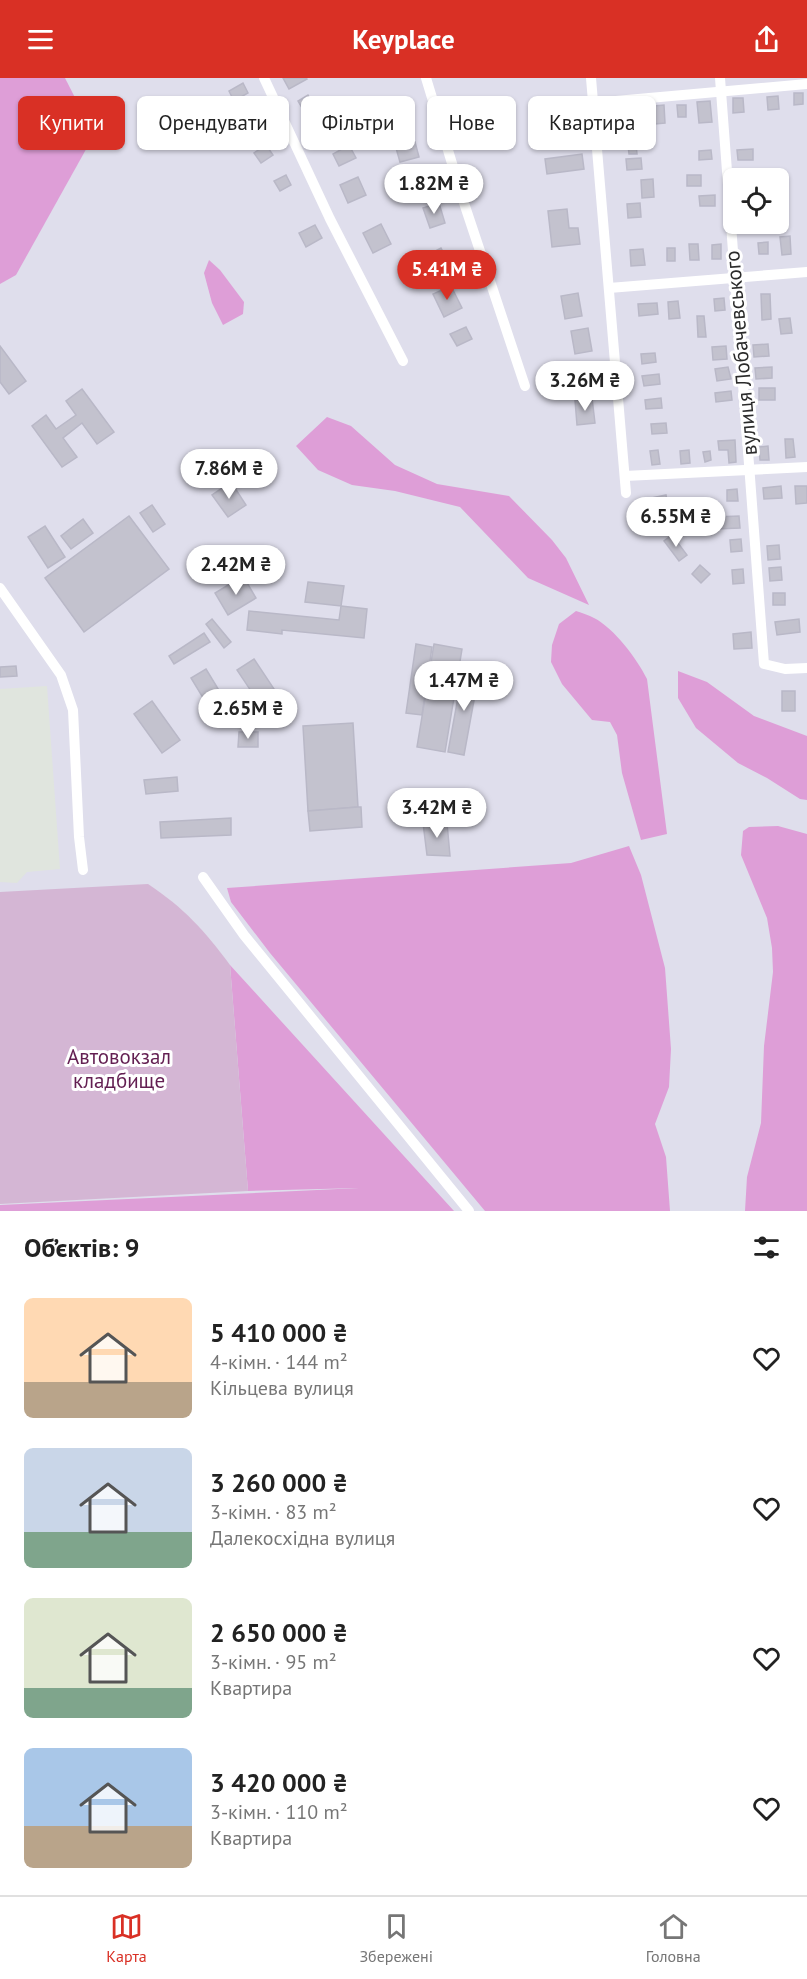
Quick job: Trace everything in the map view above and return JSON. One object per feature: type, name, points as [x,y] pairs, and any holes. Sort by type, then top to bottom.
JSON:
[{"type":"street","points":[[264,78],[330,219],[403,361]]},
{"type":"street","points":[[426,78],[465,206],[525,386]]},
{"type":"street","points":[[591,78],[592,96]]},
{"type":"street","name":"вулиця Лобачевського","points":[[720,78],[764,664],[786,669],[807,668]]},
{"type":"street","points":[[656,97],[807,84]]},
{"type":"street","points":[[597,150],[626,493]]},
{"type":"street","points":[[609,288],[807,272]]},
{"type":"street","points":[[625,476],[807,467]]},
{"type":"street","points":[[0,588],[61,675],[73,710],[83,870]]},
{"type":"street","points":[[203,877],[244,935],[469,1211]]},
{"type":"shaded area","points":[[0,78],[65,78],[74,96],[18,96],[18,150],[86,150],[16,275],[0,284]]},
{"type":"shaded area","points":[[209,260],[220,270],[244,302],[243,314],[223,325],[212,303],[204,273]]},
{"type":"shaded area","points":[[327,417],[351,426],[395,465],[437,484],[509,496],[552,540],[566,558],[589,605],[528,578],[460,507],[395,491],[352,485],[318,470],[296,446]]},
{"type":"shaded area","points":[[576,611],[602,623],[617,636],[647,679],[667,834],[641,840],[622,773],[617,735],[610,722],[592,720],[562,684],[551,662],[552,645],[559,624]]},
{"type":"shaded area","points":[[678,671],[707,682],[754,716],[807,736],[807,800],[800,799],[738,763],[696,728],[678,698]]},
{"type":"shaded area","points":[[47,686],[60,869],[27,872],[17,883],[0,882],[0,689]]},
{"type":"shaded area","points":[[778,826],[807,834],[807,1211],[745,1211],[747,1177],[761,1123],[764,1046],[773,972],[767,918],[741,855],[743,831],[749,827]]},
{"type":"shaded area","points":[[629,846],[641,875],[665,968],[671,1049],[669,1087],[655,1124],[666,1157],[670,1211],[485,1211],[270,953],[231,902],[227,888],[571,863]]},
{"type":"shaded area","points":[[230,965],[454,1211],[0,1211],[0,1205],[359,1188],[248,1191]]},
{"type":"green space","name":"Автовокзал кладбище","points":[[148,884],[193,920],[230,965],[248,1191],[0,1204],[0,892]]},
{"type":"building","points":[[283,78],[306,78],[307,79],[289,89]]},
{"type":"building","points":[[243,83],[248,93],[243,96],[232,96],[229,91]]},
{"type":"building","points":[[794,93],[803,93],[803,104],[794,105]]},
{"type":"building","points":[[778,96],[779,109],[768,110],[767,97]]},
{"type":"building","points":[[733,98],[743,98],[744,112],[733,113]]},
{"type":"building","points":[[710,101],[712,122],[699,123],[697,102]]},
{"type":"building","points":[[664,105],[665,123],[656,124],[656,106]]},
{"type":"building","points":[[677,105],[686,105],[686,117],[678,117]]},
{"type":"building","points":[[415,142],[419,157],[400,162],[397,150],[415,150]]},
{"type":"building","points":[[753,149],[753,160],[738,160],[737,150]]},
{"type":"building","points":[[258,150],[270,150],[273,155],[261,163],[254,153]]},
{"type":"building","points":[[340,150],[352,150],[356,158],[339,166],[333,154]]},
{"type":"building","points":[[629,150],[637,150],[637,154],[629,154]]},
{"type":"building","points":[[711,150],[712,159],[699,160],[699,151]]},
{"type":"building","points":[[582,154],[584,169],[547,174],[545,159]]},
{"type":"building","points":[[641,158],[642,169],[627,170],[626,159]]},
{"type":"building","points":[[286,175],[291,185],[280,191],[274,181]]},
{"type":"building","points":[[687,175],[701,175],[701,186],[687,186]]},
{"type":"building","points":[[358,177],[366,195],[348,203],[340,185]]},
{"type":"building","points":[[653,179],[654,197],[642,198],[641,180]]},
{"type":"building","points":[[715,195],[715,206],[700,206],[699,196]]},
{"type":"building","points":[[439,203],[445,223],[430,228],[423,208]]},
{"type":"building","points":[[640,203],[641,217],[628,218],[627,204]]},
{"type":"building","points":[[567,209],[569,228],[578,228],[580,244],[552,247],[548,211]]},
{"type":"building","points":[[381,224],[391,244],[373,253],[363,233]]},
{"type":"building","points":[[315,225],[322,238],[306,247],[299,233]]},
{"type":"building","points":[[790,236],[791,254],[782,255],[780,237]]},
{"type":"building","points":[[768,242],[768,254],[759,254],[758,243]]},
{"type":"building","points":[[689,244],[698,244],[699,260],[690,260]]},
{"type":"building","points":[[721,244],[721,259],[712,259],[712,245]]},
{"type":"building","points":[[441,248],[448,262],[411,282],[403,268]]},
{"type":"building","points":[[667,248],[675,248],[675,261],[667,261]]},
{"type":"building","points":[[643,249],[645,265],[631,266],[630,250]]},
{"type":"building","points":[[451,286],[462,308],[444,317],[433,294]]},
{"type":"building","points":[[578,293],[582,316],[565,319],[561,296]]},
{"type":"building","points":[[761,294],[770,294],[771,319],[762,320]]},
{"type":"building","points":[[724,298],[725,310],[715,311],[714,299]]},
{"type":"building","points":[[678,301],[680,318],[669,319],[668,302]]},
{"type":"building","points":[[657,303],[658,314],[639,316],[638,304]]},
{"type":"building","points":[[697,316],[704,316],[706,337],[698,337]]},
{"type":"building","points":[[790,318],[792,333],[781,334],[779,319]]},
{"type":"building","points":[[466,327],[472,339],[457,346],[450,334]]},
{"type":"building","points":[[588,328],[592,351],[575,354],[571,331]]},
{"type":"building","points":[[768,344],[769,356],[754,357],[753,345]]},
{"type":"building","points":[[0,346],[26,381],[9,394],[0,382]]},
{"type":"building","points":[[726,346],[727,359],[713,360],[712,347]]},
{"type":"building","points":[[655,353],[656,362],[642,364],[641,354]]},
{"type":"building","points":[[728,367],[731,379],[717,381],[715,369]]},
{"type":"building","points":[[772,367],[772,378],[756,379],[755,368]]},
{"type":"building","points":[[659,374],[660,384],[644,386],[642,376]]},
{"type":"building","points":[[759,388],[775,388],[775,400],[759,400]]},
{"type":"building","points":[[82,389],[114,432],[97,444],[82,423],[63,438],[77,457],[62,467],[32,426],[46,415],[56,429],[76,415],[66,401]]},
{"type":"building","points":[[731,391],[732,400],[716,402],[715,393]]},
{"type":"building","points":[[592,398],[595,423],[577,425],[575,400]]},
{"type":"building","points":[[661,398],[662,408],[646,409],[645,400]]},
{"type":"building","points":[[666,423],[667,433],[652,434],[651,424]]},
{"type":"building","points":[[785,439],[793,439],[795,457],[786,458]]},
{"type":"building","points":[[735,440],[736,462],[729,463],[728,450],[719,450],[718,441]]},
{"type":"building","points":[[768,446],[769,460],[760,460],[759,447]]},
{"type":"building","points":[[658,450],[660,464],[652,465],[650,451]]},
{"type":"building","points":[[689,450],[690,463],[681,464],[680,451]]},
{"type":"building","points":[[710,451],[711,460],[705,462],[703,452]]},
{"type":"building","points":[[231,482],[246,505],[228,517],[212,495]]},
{"type":"building","points":[[781,486],[782,498],[764,499],[763,488]]},
{"type":"building","points":[[795,486],[807,486],[807,503],[796,504]]},
{"type":"building","points":[[737,489],[738,501],[727,501],[727,490]]},
{"type":"building","points":[[666,495],[668,506],[652,509],[651,498]]},
{"type":"building","points":[[152,505],[165,524],[153,532],[140,513]]},
{"type":"building","points":[[129,516],[169,569],[84,632],[45,578]]},
{"type":"building","points":[[739,516],[740,528],[715,529],[715,517]]},
{"type":"building","points":[[83,519],[93,533],[71,549],[61,536]]},
{"type":"building","points":[[45,526],[65,557],[48,568],[28,537]]},
{"type":"building","points":[[672,535],[687,555],[679,561],[664,541]]},
{"type":"building","points":[[741,539],[742,551],[731,552],[730,540]]},
{"type":"building","points":[[779,545],[780,559],[768,560],[767,546]]},
{"type":"building","points":[[700,565],[710,574],[701,583],[692,574]]},
{"type":"building","points":[[781,567],[782,580],[770,581],[769,568]]},
{"type":"building","points":[[743,569],[744,583],[733,584],[732,570]]},
{"type":"building","points":[[243,576],[256,598],[228,615],[215,593]]},
{"type":"building","points":[[308,582],[344,586],[341,606],[305,602]]},
{"type":"building","points":[[773,593],[785,593],[785,605],[773,605]]},
{"type":"building","points":[[341,606],[367,609],[364,638],[282,630],[282,634],[247,630],[249,611],[339,620]]},
{"type":"building","points":[[212,619],[231,642],[224,648],[206,624]]},
{"type":"building","points":[[799,619],[800,632],[777,635],[775,622]]},
{"type":"building","points":[[751,632],[752,648],[734,649],[733,634]]},
{"type":"building","points":[[204,633],[210,642],[174,664],[169,656]]},
{"type":"building","points":[[416,644],[432,647],[422,715],[406,713]]},
{"type":"building","points":[[434,644],[462,649],[445,752],[417,747]]},
{"type":"building","points":[[254,659],[278,695],[261,706],[237,670]]},
{"type":"building","points":[[16,666],[17,676],[0,677],[0,667]]},
{"type":"building","points":[[206,669],[223,697],[208,706],[191,678]]},
{"type":"building","points":[[463,670],[479,673],[464,755],[448,752]]},
{"type":"building","points":[[782,691],[795,691],[795,711],[782,711]]},
{"type":"building","points":[[152,701],[180,740],[162,753],[134,714]]},
{"type":"building","points":[[353,723],[358,807],[308,811],[303,726]]},
{"type":"building","points":[[239,732],[258,732],[258,747],[238,747]]},
{"type":"building","points":[[177,777],[178,791],[146,794],[144,780]]},
{"type":"building","points":[[361,807],[362,827],[310,831],[308,811]]},
{"type":"building","points":[[231,818],[231,835],[161,838],[160,822]]},
{"type":"building","points":[[423,823],[447,823],[450,856],[427,855]]}]
